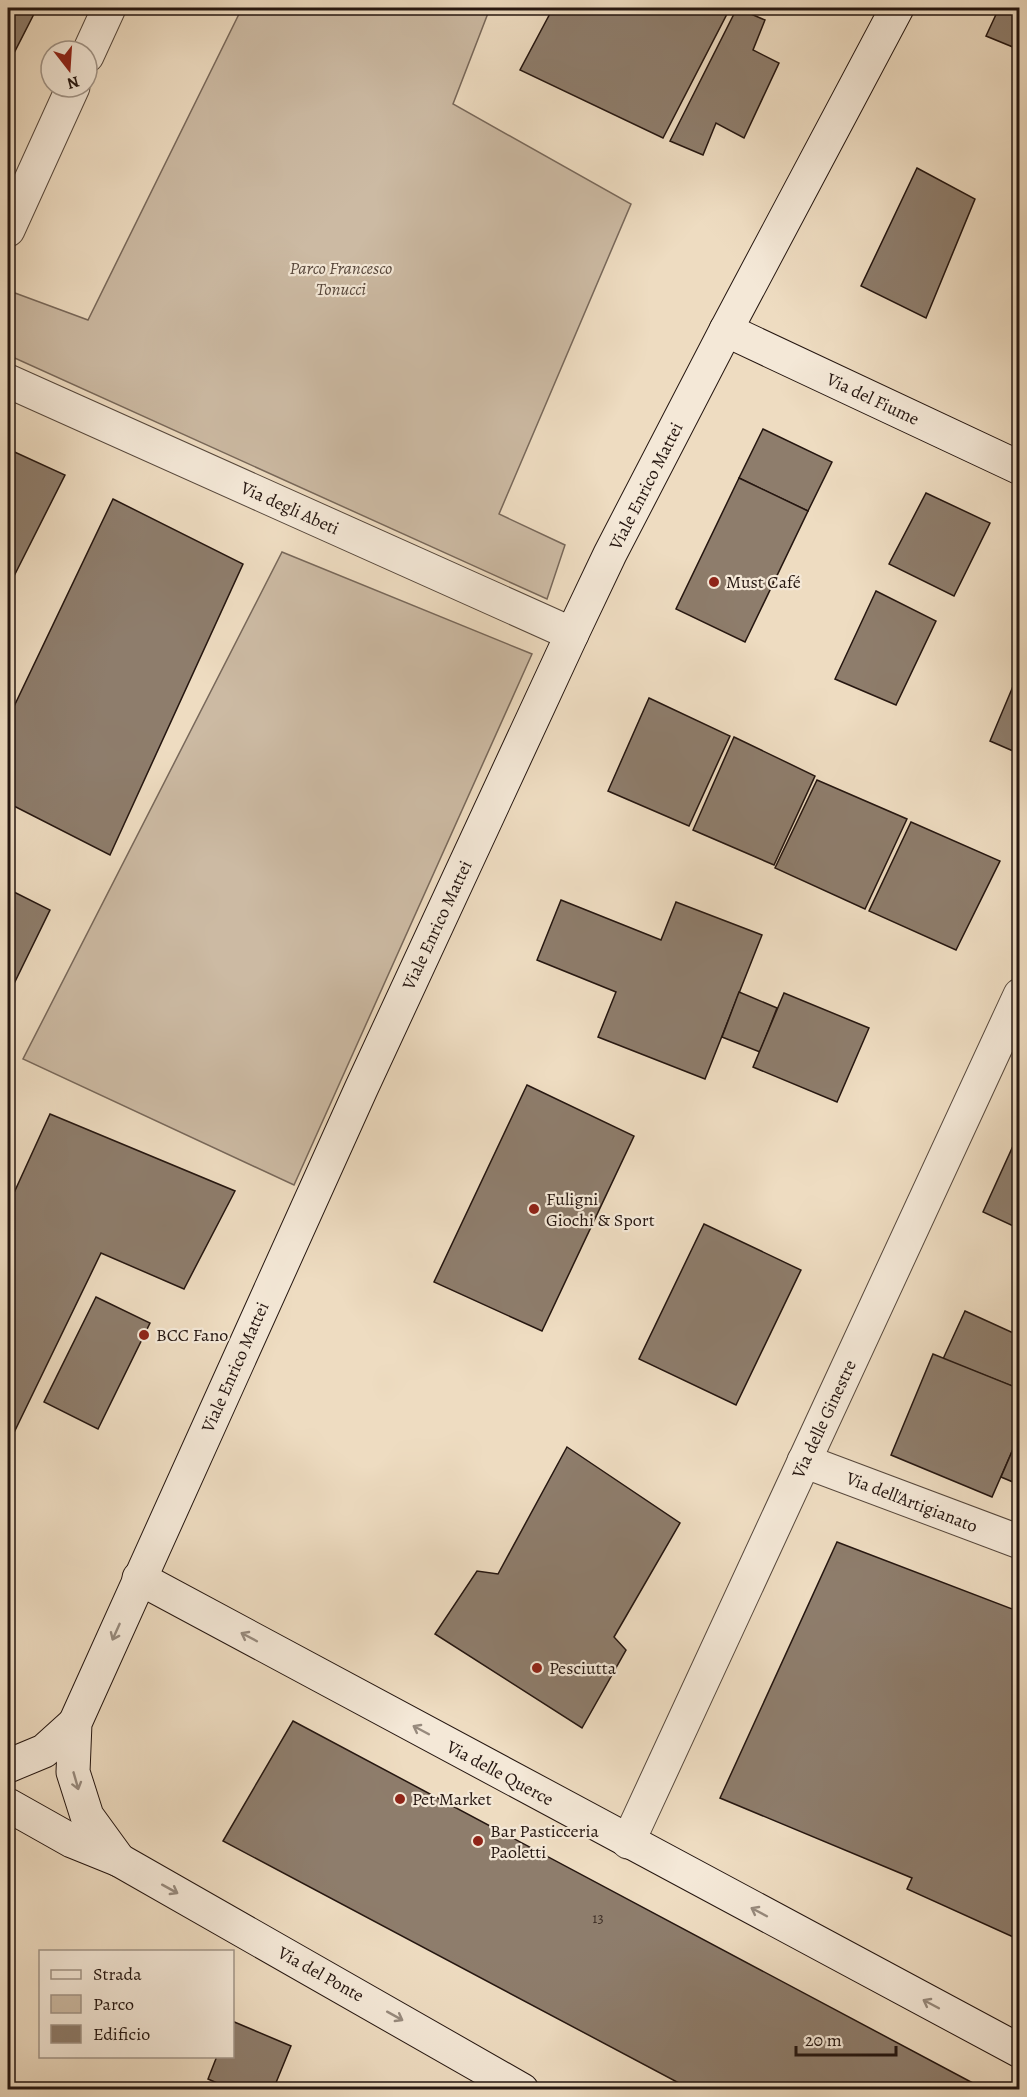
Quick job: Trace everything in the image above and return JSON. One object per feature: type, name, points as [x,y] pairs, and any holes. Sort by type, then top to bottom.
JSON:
[{"type":"street","points":[[95,39],[109,8]]},
{"type":"street","name":"Viale Enrico Mattei","points":[[119,1860],[87,1816],[73,1772],[75,1723],[361,1089],[610,554],[897,8]]},
{"type":"street","points":[[8,230],[68,99]]},
{"type":"street","name":"Via del Fiume","points":[[726,330],[1020,468]]},
{"type":"street","name":"Via degli Abeti","points":[[8,381],[572,634]]},
{"type":"street","name":"Via delle Ginestre","points":[[628,1842],[1020,995]]},
{"type":"street","name":"Via dell'Artigianato","points":[[804,1461],[1020,1542]]},
{"type":"street","name":"Via delle Querce","points":[[139,1578],[1020,2051]]},
{"type":"street","points":[[8,1766],[44,1751],[75,1723]]},
{"type":"street","name":"Via del Ponte","points":[[8,1805],[72,1841],[119,1860],[522,2090]]},
{"type":"green space","name":"Parco Francesco Tonucci","points":[[242,8],[490,8],[453,104],[631,204],[499,514],[565,545],[547,599],[8,355],[8,310],[15,293],[88,320]]},
{"type":"green space","points":[[282,552],[532,654],[294,1185],[23,1059]]},
{"type":"building","points":[[8,8],[37,8],[13,55],[8,53]]},
{"type":"building","points":[[553,8],[719,8],[728,12],[663,138],[520,70]]},
{"type":"building","points":[[737,8],[765,20],[753,50],[779,63],[744,138],[716,123],[703,155],[670,141]]},
{"type":"building","points":[[999,8],[1020,8],[1020,50],[986,36]]},
{"type":"building","points":[[917,168],[975,199],[926,318],[861,286]]},
{"type":"building","points":[[763,429],[832,462],[808,511],[739,478]]},
{"type":"building","points":[[8,449],[65,475],[8,588]]},
{"type":"building","points":[[739,478],[808,511],[745,642],[676,609]]},
{"type":"building","points":[[926,493],[990,523],[954,596],[889,564]]},
{"type":"building","points":[[113,499],[243,564],[110,855],[8,803],[8,719]]},
{"type":"building","points":[[876,591],[936,621],[896,705],[835,679]]},
{"type":"building","points":[[1020,672],[1020,754],[990,741]]},
{"type":"building","points":[[649,698],[730,736],[689,826],[608,791]]},
{"type":"building","points":[[734,737],[815,776],[774,865],[693,830]]},
{"type":"building","points":[[817,780],[907,819],[865,909],[775,868]]},
{"type":"building","points":[[911,822],[1000,861],[956,950],[869,911]]},
{"type":"building","points":[[8,889],[50,910],[8,996]]},
{"type":"building","points":[[561,900],[661,940],[676,902],[762,935],[705,1079],[598,1037],[616,992],[537,960]]},
{"type":"building","points":[[739,992],[777,1008],[760,1052],[722,1037]]},
{"type":"building","points":[[784,993],[869,1028],[837,1102],[753,1067]]},
{"type":"building","name":"Fuligni Giochi & Sport","points":[[527,1085],[634,1136],[542,1331],[434,1282]]},
{"type":"building","points":[[50,1114],[235,1191],[184,1289],[101,1253],[8,1445],[8,1206]]},
{"type":"building","points":[[1013,1146],[1020,1149],[1020,1229],[983,1212]]},
{"type":"building","points":[[704,1224],[801,1270],[736,1405],[639,1359]]},
{"type":"building","points":[[96,1297],[150,1323],[98,1429],[44,1402]]},
{"type":"building","points":[[965,1311],[1020,1336],[1020,1389],[943,1359]]},
{"type":"building","points":[[933,1354],[1020,1389],[1020,1433],[992,1497],[891,1455]]},
{"type":"building","points":[[1020,1433],[1020,1485],[1001,1477]]},
{"type":"building","points":[[567,1447],[680,1523],[614,1637],[626,1650],[582,1728],[435,1634],[477,1571],[498,1574]]},
{"type":"building","points":[[837,1542],[1020,1612],[1020,1940],[907,1889],[912,1878],[720,1798]]},
{"type":"building","points":[[293,1721],[986,2090],[692,2090],[223,1841]]},
{"type":"building","points":[[234,2022],[291,2046],[273,2090],[233,2090],[208,2079],[216,2058],[234,2058]]},
{"type":"place","name":"Must Café","points":[[714,582]]},
{"type":"place","name":"Fuligni Giochi & Sport","points":[[534,1209]]},
{"type":"place","name":"BCC Fano","points":[[144,1335]]},
{"type":"place","name":"Pesciutta","points":[[537,1668]]},
{"type":"place","name":"Pet Market","points":[[400,1799]]},
{"type":"place","name":"Bar Pasticceria Paoletti","points":[[478,1841]]}]
